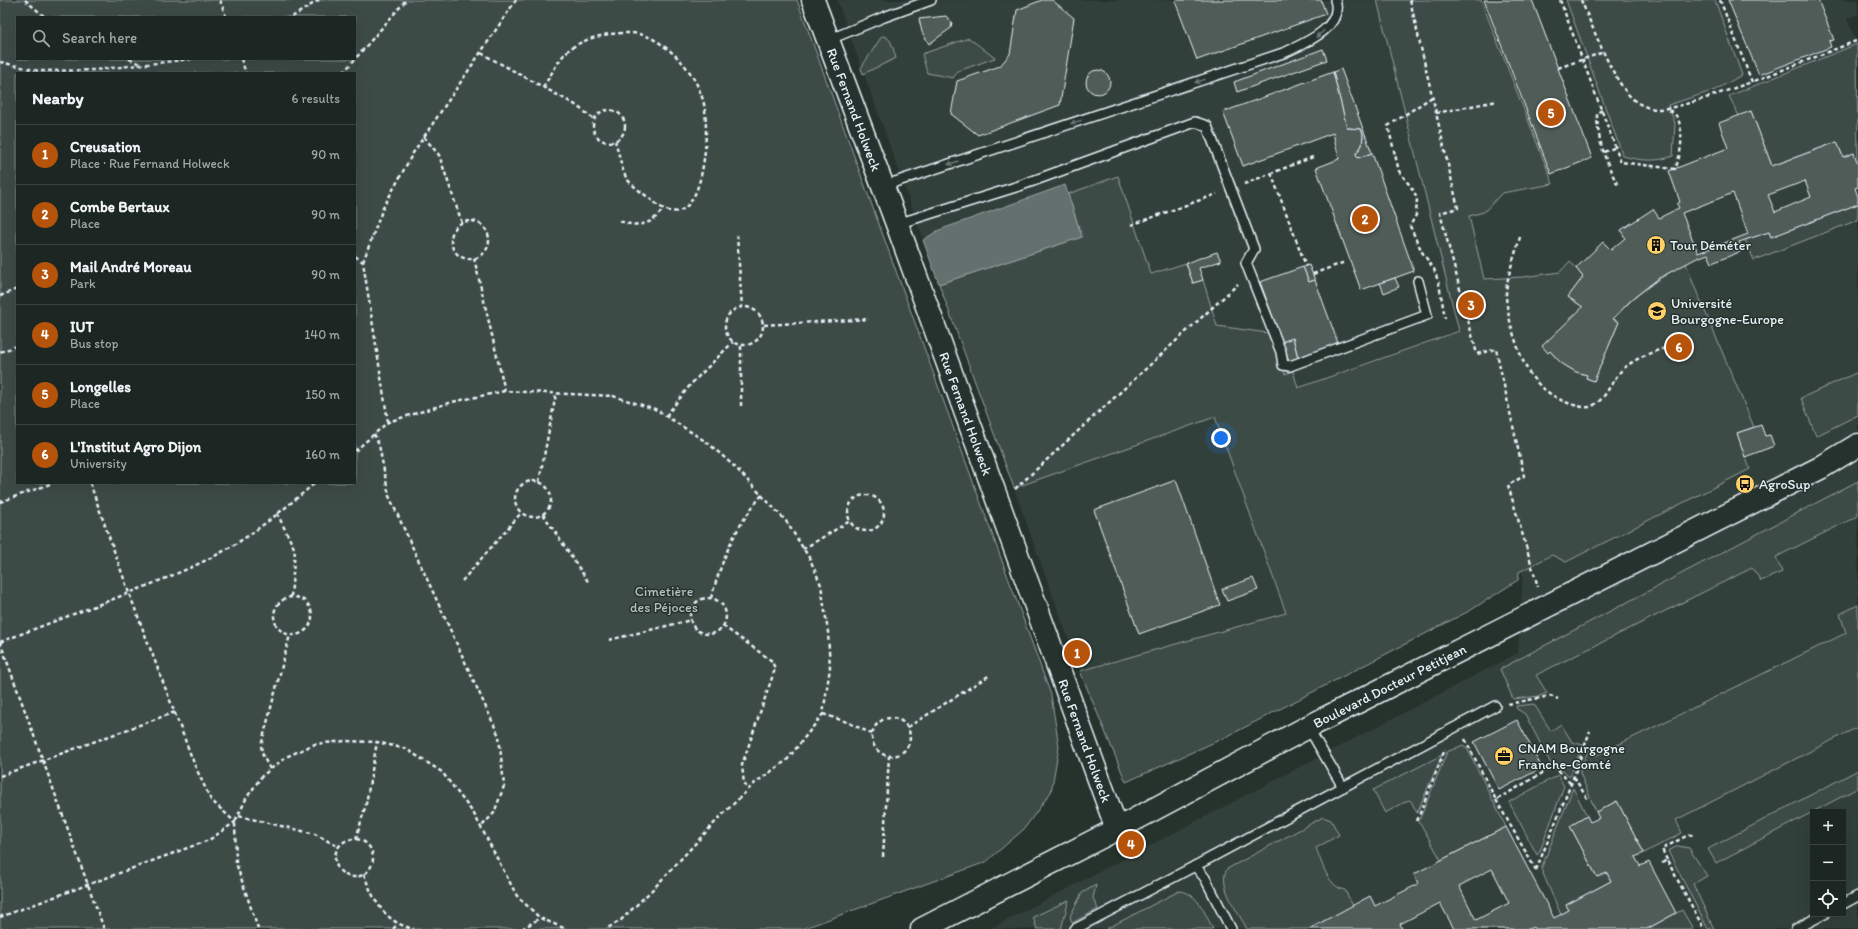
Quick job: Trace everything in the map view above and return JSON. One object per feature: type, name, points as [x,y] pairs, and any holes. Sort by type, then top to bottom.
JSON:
[{"type":"main road","name":"Rue Fernand Holweck","points":[[813,0],[897,224],[1117,829]]},
{"type":"main road","name":"Boulevard Docteur Petitjean","points":[[922,929],[1117,829],[1308,727],[1820,468],[1858,445]]},
{"type":"lane","points":[[828,40],[914,3],[931,0]]},
{"type":"lane","points":[[883,187],[1286,52],[1317,37],[1326,28],[1333,18],[1336,4],[1335,0]]},
{"type":"lane","points":[[897,224],[1025,184],[1195,122],[1207,126],[1254,249],[1246,263],[1281,352],[1283,365],[1290,366],[1427,315],[1418,281]]},
{"type":"lane","points":[[1075,929],[1495,706]]},
{"type":"lane","points":[[1308,727],[1343,787]]},
{"type":"lane","points":[[1195,866],[1205,878],[1231,929]]},
{"type":"lane","points":[[1846,902],[1858,896]]},
{"type":"lane","points":[[1796,929],[1818,917]]},
{"type":"path","points":[[25,0],[44,16]]},
{"type":"path","points":[[220,0],[226,16]]},
{"type":"path","points":[[312,5],[315,0]]},
{"type":"path","points":[[294,16],[319,0]]},
{"type":"path","points":[[356,58],[406,0]]},
{"type":"path","points":[[388,422],[363,262],[384,208],[412,153],[516,0]]},
{"type":"path","points":[[1410,0],[1458,208],[1440,214],[1477,354],[1496,349],[1524,476],[1508,485],[1544,607]]},
{"type":"path","points":[[1560,0],[1621,162],[1675,169],[1679,159],[1680,128],[1677,117],[1666,108]]},
{"type":"path","points":[[1581,0],[1604,52],[1619,81],[1633,99],[1646,106],[1657,109],[1706,97],[1752,82],[1856,41]]},
{"type":"path","points":[[1720,0],[1752,82]]},
{"type":"path","points":[[543,87],[563,55],[575,46],[608,34],[630,32],[643,34],[660,43],[675,54],[697,83],[703,102],[706,128],[703,159],[696,193],[689,206],[677,211],[663,209],[627,179],[615,141]]},
{"type":"path","points":[[1558,68],[1604,52]]},
{"type":"path","points":[[481,53],[574,104],[594,119]]},
{"type":"path","points":[[131,60],[140,64]]},
{"type":"path","points":[[0,62],[39,71],[94,70],[182,60]]},
{"type":"path","points":[[241,60],[246,72]]},
{"type":"path","points":[[344,72],[354,60]]},
{"type":"path","points":[[1432,97],[1388,126],[1399,171],[1414,191],[1416,199],[1416,215],[1410,226],[1422,252],[1434,269],[1439,284],[1445,318]]},
{"type":"path","points":[[1436,113],[1498,101]]},
{"type":"path","points":[[607,109],[618,111],[622,115],[626,126],[625,131],[615,141],[608,142],[598,138],[593,129],[594,119],[597,114],[607,109]]},
{"type":"path","points":[[1602,110],[1597,113],[1597,132],[1619,187]]},
{"type":"path","points":[[424,137],[439,155],[462,223]]},
{"type":"path","points":[[1604,152],[1616,147]]},
{"type":"path","points":[[1272,173],[1306,266]]},
{"type":"path","points":[[620,221],[640,226],[651,222],[663,209]]},
{"type":"path","points":[[468,222],[480,224],[488,233],[489,239],[486,251],[482,255],[474,258],[464,258],[458,255],[452,244],[453,232],[462,223],[468,222]]},
{"type":"path","points":[[737,235],[742,307]]},
{"type":"path","points":[[1520,237],[1509,277],[1506,296],[1512,328],[1530,374],[1559,400],[1577,406],[1588,407],[1599,401],[1622,370],[1638,358],[1654,351],[1687,343]]},
{"type":"path","points":[[356,257],[363,262]]},
{"type":"path","points":[[474,258],[504,391]]},
{"type":"path","points":[[1313,274],[1345,262]]},
{"type":"path","points":[[998,504],[1250,274]]},
{"type":"path","points":[[0,296],[16,289]]},
{"type":"path","points":[[742,307],[754,309],[759,314],[764,325],[761,337],[751,344],[741,345],[733,342],[728,337],[725,325],[730,313],[742,307]]},
{"type":"path","points":[[764,325],[869,319]]},
{"type":"path","points":[[666,416],[691,384],[733,342]]},
{"type":"path","points":[[741,345],[741,406]]},
{"type":"path","points":[[0,352],[16,346]]},
{"type":"path","points":[[356,450],[388,422],[452,402],[504,391],[613,396],[655,409],[708,444],[762,495],[786,521],[810,559],[821,585],[828,632],[830,668],[823,714],[813,729],[787,760],[749,789],[720,817],[654,888],[621,920],[606,929]]},
{"type":"path","points":[[539,482],[556,394]]},
{"type":"path","points":[[374,434],[380,445],[389,496],[499,736],[504,786],[494,813],[481,827]]},
{"type":"path","points":[[527,482],[539,482],[544,485],[550,494],[550,506],[544,514],[531,518],[521,513],[514,501],[517,489],[527,482]]},
{"type":"path","points":[[0,502],[50,484]]},
{"type":"path","points":[[90,484],[195,766],[212,800],[235,822]]},
{"type":"path","points":[[104,929],[0,642],[130,594],[193,567],[236,544],[261,527],[314,484]]},
{"type":"path","points":[[711,598],[721,564],[732,538],[744,516],[762,495]]},
{"type":"path","points":[[864,495],[875,497],[882,506],[883,518],[876,527],[870,530],[859,529],[850,521],[848,510],[853,500],[858,496],[864,495]]},
{"type":"path","points":[[277,513],[295,550],[291,597]]},
{"type":"path","points":[[462,581],[521,513]]},
{"type":"path","points":[[544,514],[588,583]]},
{"type":"path","points":[[803,549],[850,521]]},
{"type":"path","points":[[291,597],[303,600],[308,604],[312,616],[310,622],[302,632],[290,635],[280,630],[274,619],[276,607],[285,598],[291,597]]},
{"type":"path","points":[[705,598],[711,598],[716,600],[725,608],[726,614],[723,626],[714,633],[708,634],[697,630],[691,620],[692,609],[695,604],[705,598]]},
{"type":"path","points":[[609,640],[691,620]]},
{"type":"path","points":[[723,626],[772,661],[776,669],[742,765],[744,784],[749,789]]},
{"type":"path","points":[[270,769],[263,756],[261,746],[290,635]]},
{"type":"path","points":[[908,727],[990,675]]},
{"type":"path","points":[[1495,706],[1550,696],[1558,699]]},
{"type":"path","points":[[0,776],[175,712]]},
{"type":"path","points":[[823,714],[847,722],[872,734]]},
{"type":"path","points":[[890,718],[903,722],[908,727],[910,739],[908,746],[900,754],[889,756],[877,750],[872,739],[872,734],[878,722],[890,718]]},
{"type":"path","points":[[1417,821],[1444,754],[1452,729],[1468,742],[1496,800],[1536,870],[1571,784],[1590,731]]},
{"type":"path","points":[[258,929],[236,863],[235,822],[247,797],[262,776],[286,757],[315,744],[345,741],[377,742],[406,749],[442,772],[474,814],[516,896],[540,918],[566,929]]},
{"type":"path","points":[[356,839],[368,796],[377,742]]},
{"type":"path","points":[[883,857],[889,756]]},
{"type":"path","points":[[1496,800],[1551,768],[1556,768],[1571,784]]},
{"type":"path","points":[[1574,776],[1588,800]]},
{"type":"path","points":[[238,816],[315,834],[339,847]]},
{"type":"path","points":[[0,917],[209,840],[235,822]]},
{"type":"path","points":[[1695,835],[1688,835],[1662,849],[1704,929]]},
{"type":"path","points":[[356,839],[368,844],[374,855],[372,867],[364,874],[356,877],[350,877],[339,870],[335,858],[339,847],[344,842],[356,839]]},
{"type":"path","points":[[1662,863],[1667,860]]},
{"type":"path","points":[[364,874],[377,903],[384,913],[398,924],[414,929]]},
{"type":"path","points":[[522,929],[540,918]]},
{"type":"path","points":[[393,929],[398,924]]},
{"type":"shaded area","points":[[837,0],[1377,0],[1459,330],[1251,404],[1236,475],[1286,613],[1080,671]]},
{"type":"shaded area","name":"Université Bourgogne-Europe","points":[[1379,0],[1858,0],[1858,14],[1847,19],[1858,46],[1858,929],[990,929],[1518,653],[1523,576]]},
{"type":"shaded area","points":[[1065,185],[1082,237],[939,284],[923,240],[939,230]]},
{"type":"green space","name":"Cimetière des Péjoces","points":[[0,0],[797,0],[1051,695],[1059,747],[1051,792],[1024,829],[986,862],[802,929],[0,929]]},
{"type":"green space","points":[[1377,0],[1481,0],[1553,184],[1502,193],[1484,212],[1469,216],[1484,279],[1523,277],[1560,272],[1570,261],[1583,277],[1568,297],[1583,307],[1550,351],[1567,366],[1576,372],[1587,375],[1586,378],[1594,381],[1619,322],[1613,319],[1647,288],[1686,263],[1754,427],[1737,433],[1750,469],[1566,562],[1552,555],[1519,572],[1518,580],[1471,610],[1226,737],[1126,782],[1080,671],[1286,613],[1215,417],[1014,488],[939,284],[1082,237],[1068,194],[1118,176],[1151,274],[1186,263],[1193,283],[1203,280],[1217,326],[1268,333],[1285,374],[1293,371],[1298,388],[1459,331]]},
{"type":"green space","points":[[1566,0],[1715,0],[1742,75],[1715,90],[1668,105],[1675,123],[1673,156],[1648,160],[1623,156]]},
{"type":"green space","points":[[882,36],[888,38],[890,41],[896,58],[863,74],[861,68]]},
{"type":"green space","points":[[969,38],[995,58],[958,71],[953,78],[927,73],[922,54]]},
{"type":"green space","points":[[1857,44],[1858,165],[1843,157],[1837,142],[1772,166],[1751,111],[1739,116],[1729,96]]},
{"type":"green space","points":[[1858,204],[1858,220],[1754,260],[1745,240],[1769,232],[1771,237]]},
{"type":"green space","points":[[1858,372],[1858,415],[1816,436],[1801,398]]},
{"type":"green space","points":[[1858,481],[1858,516],[1776,557],[1782,572],[1761,581],[1752,568],[1536,675],[1547,693],[1540,696],[1513,699],[1500,669]]},
{"type":"green space","points":[[1858,605],[1858,727],[1676,820],[1682,833],[1644,853],[1617,801],[1596,812],[1580,773],[1582,763],[1590,748],[1595,756],[1846,633],[1840,614]]},
{"type":"green space","points":[[1534,704],[1551,731],[1561,724],[1572,742],[1583,745],[1570,776],[1551,764],[1525,714],[1517,709],[1516,706]]},
{"type":"green space","points":[[1463,745],[1467,748],[1506,827],[1441,860],[1419,821],[1447,752]]},
{"type":"green space","points":[[1442,755],[1417,813],[1409,800],[1385,813],[1373,790]]},
{"type":"green space","points":[[1858,770],[1858,788],[1818,809],[1810,809],[1810,813],[1716,863],[1708,849]]},
{"type":"green space","points":[[1558,775],[1564,786],[1540,851],[1537,855],[1509,802]]},
{"type":"green space","points":[[1573,788],[1587,816],[1570,826],[1597,877],[1607,873],[1611,881],[1566,905],[1569,910],[1561,915],[1541,869]]},
{"type":"green space","points":[[1323,817],[1331,820],[1339,835],[1316,848],[1326,874],[1334,884],[1345,890],[1353,906],[1309,929],[1247,929],[1227,891],[1225,876],[1227,869]]},
{"type":"green space","points":[[1678,846],[1689,848],[1707,876],[1693,884],[1714,929],[1708,929],[1668,851]]},
{"type":"green space","points":[[1096,885],[1093,898],[1098,909],[1072,923],[1070,916],[1082,893]]},
{"type":"green space","points":[[1179,891],[1186,892],[1196,900],[1204,911],[1213,929],[1106,929]]},
{"type":"green space","points":[[1069,900],[1061,929],[1037,929],[1033,917]]},
{"type":"green space","points":[[1682,910],[1693,929],[1647,929]]},
{"type":"building","points":[[1042,0],[1052,0],[1074,18],[1060,105],[978,135],[951,114],[957,81],[1000,66],[1010,54],[1017,10]]},
{"type":"building","points":[[1321,0],[1326,14],[1197,60],[1175,1]]},
{"type":"building","points":[[1484,0],[1532,0],[1592,158],[1551,174]]},
{"type":"building","points":[[1728,0],[1818,0],[1834,40],[1829,41],[1831,47],[1759,75]]},
{"type":"building","points":[[946,16],[952,23],[951,28],[929,44],[922,32],[919,19]]},
{"type":"building","points":[[1323,49],[1327,60],[1237,92],[1234,82]]},
{"type":"building","points":[[1341,69],[1372,153],[1358,158],[1356,154],[1362,145],[1363,134],[1361,129],[1347,128],[1333,72]]},
{"type":"building","points":[[1098,70],[1106,74],[1110,82],[1106,90],[1098,94],[1090,90],[1086,82],[1090,74]]},
{"type":"building","points":[[1333,72],[1347,128],[1361,129],[1363,134],[1362,145],[1356,154],[1358,158],[1372,153],[1414,271],[1361,290],[1316,168],[1339,159],[1333,133],[1243,166],[1223,112]]},
{"type":"building","name":"Tour Déméter","points":[[1751,111],[1772,166],[1837,142],[1843,157],[1854,153],[1858,165],[1858,187],[1855,188],[1858,197],[1858,204],[1771,237],[1769,232],[1739,242],[1742,251],[1712,263],[1708,254],[1697,258],[1659,278],[1631,300],[1613,319],[1619,322],[1594,381],[1586,378],[1587,375],[1576,372],[1561,363],[1550,351],[1548,353],[1542,346],[1583,307],[1568,297],[1583,277],[1576,268],[1603,242],[1611,250],[1625,238],[1621,230],[1653,209],[1659,218],[1679,208],[1677,204],[1680,202],[1669,171],[1728,148],[1719,123]],"holes":[[[1805,181],[1811,197],[1775,212],[1768,195]],[[1733,193],[1748,234],[1698,253],[1682,213]]]},
{"type":"building","points":[[1217,252],[1221,261],[1199,268],[1203,280],[1193,283],[1186,263]]},
{"type":"building","points":[[1309,265],[1315,280],[1309,282],[1303,267]]},
{"type":"building","points":[[1303,267],[1309,282],[1315,280],[1338,343],[1298,358],[1293,338],[1282,342],[1260,282]]},
{"type":"building","points":[[1395,278],[1399,287],[1384,293],[1380,283]]},
{"type":"building","points":[[1293,338],[1298,358],[1289,361],[1282,342]]},
{"type":"building","points":[[1761,425],[1765,436],[1770,435],[1774,446],[1745,457],[1737,433]]},
{"type":"building","points":[[1176,480],[1220,605],[1139,634],[1094,510]]},
{"type":"building","points":[[1752,480],[1754,485],[1743,490],[1740,485]]},
{"type":"building","points":[[1253,578],[1258,590],[1227,601],[1222,589]]},
{"type":"building","points":[[1078,646],[1082,657],[1076,659],[1072,648]]},
{"type":"building","points":[[1517,720],[1542,768],[1499,790],[1474,742]]},
{"type":"building","points":[[1617,801],[1644,853],[1635,857],[1640,866],[1649,862],[1676,913],[1647,929],[1534,929],[1533,927],[1530,929],[1454,929],[1440,903],[1400,924],[1402,929],[1309,929],[1370,896],[1375,906],[1418,884],[1414,874],[1506,827],[1554,918],[1569,910],[1566,905],[1611,881],[1607,873],[1597,877],[1570,826],[1587,816],[1590,822],[1599,818],[1596,812]],"holes":[[[1492,869],[1509,903],[1476,920],[1459,886]]]},
{"type":"place","name":"Longelles","points":[[1551,113]]},
{"type":"place","name":"Combe Bertaux","points":[[1365,219]]},
{"type":"place","name":"Tour Déméter","points":[[1656,245]]},
{"type":"place","name":"Mail André Moreau","points":[[1471,305]]},
{"type":"place","name":"Université Bourgogne-Europe","points":[[1657,311]]},
{"type":"place","name":"L'Institut Agro Dijon","points":[[1679,347]]},
{"type":"place","name":"AgroSup","points":[[1745,484]]},
{"type":"place","name":"Creusation","points":[[1077,653]]},
{"type":"place","name":"CNAM Bourgogne Franche-Comté","points":[[1504,756]]},
{"type":"place","name":"IUT","points":[[1131,844]]}]
